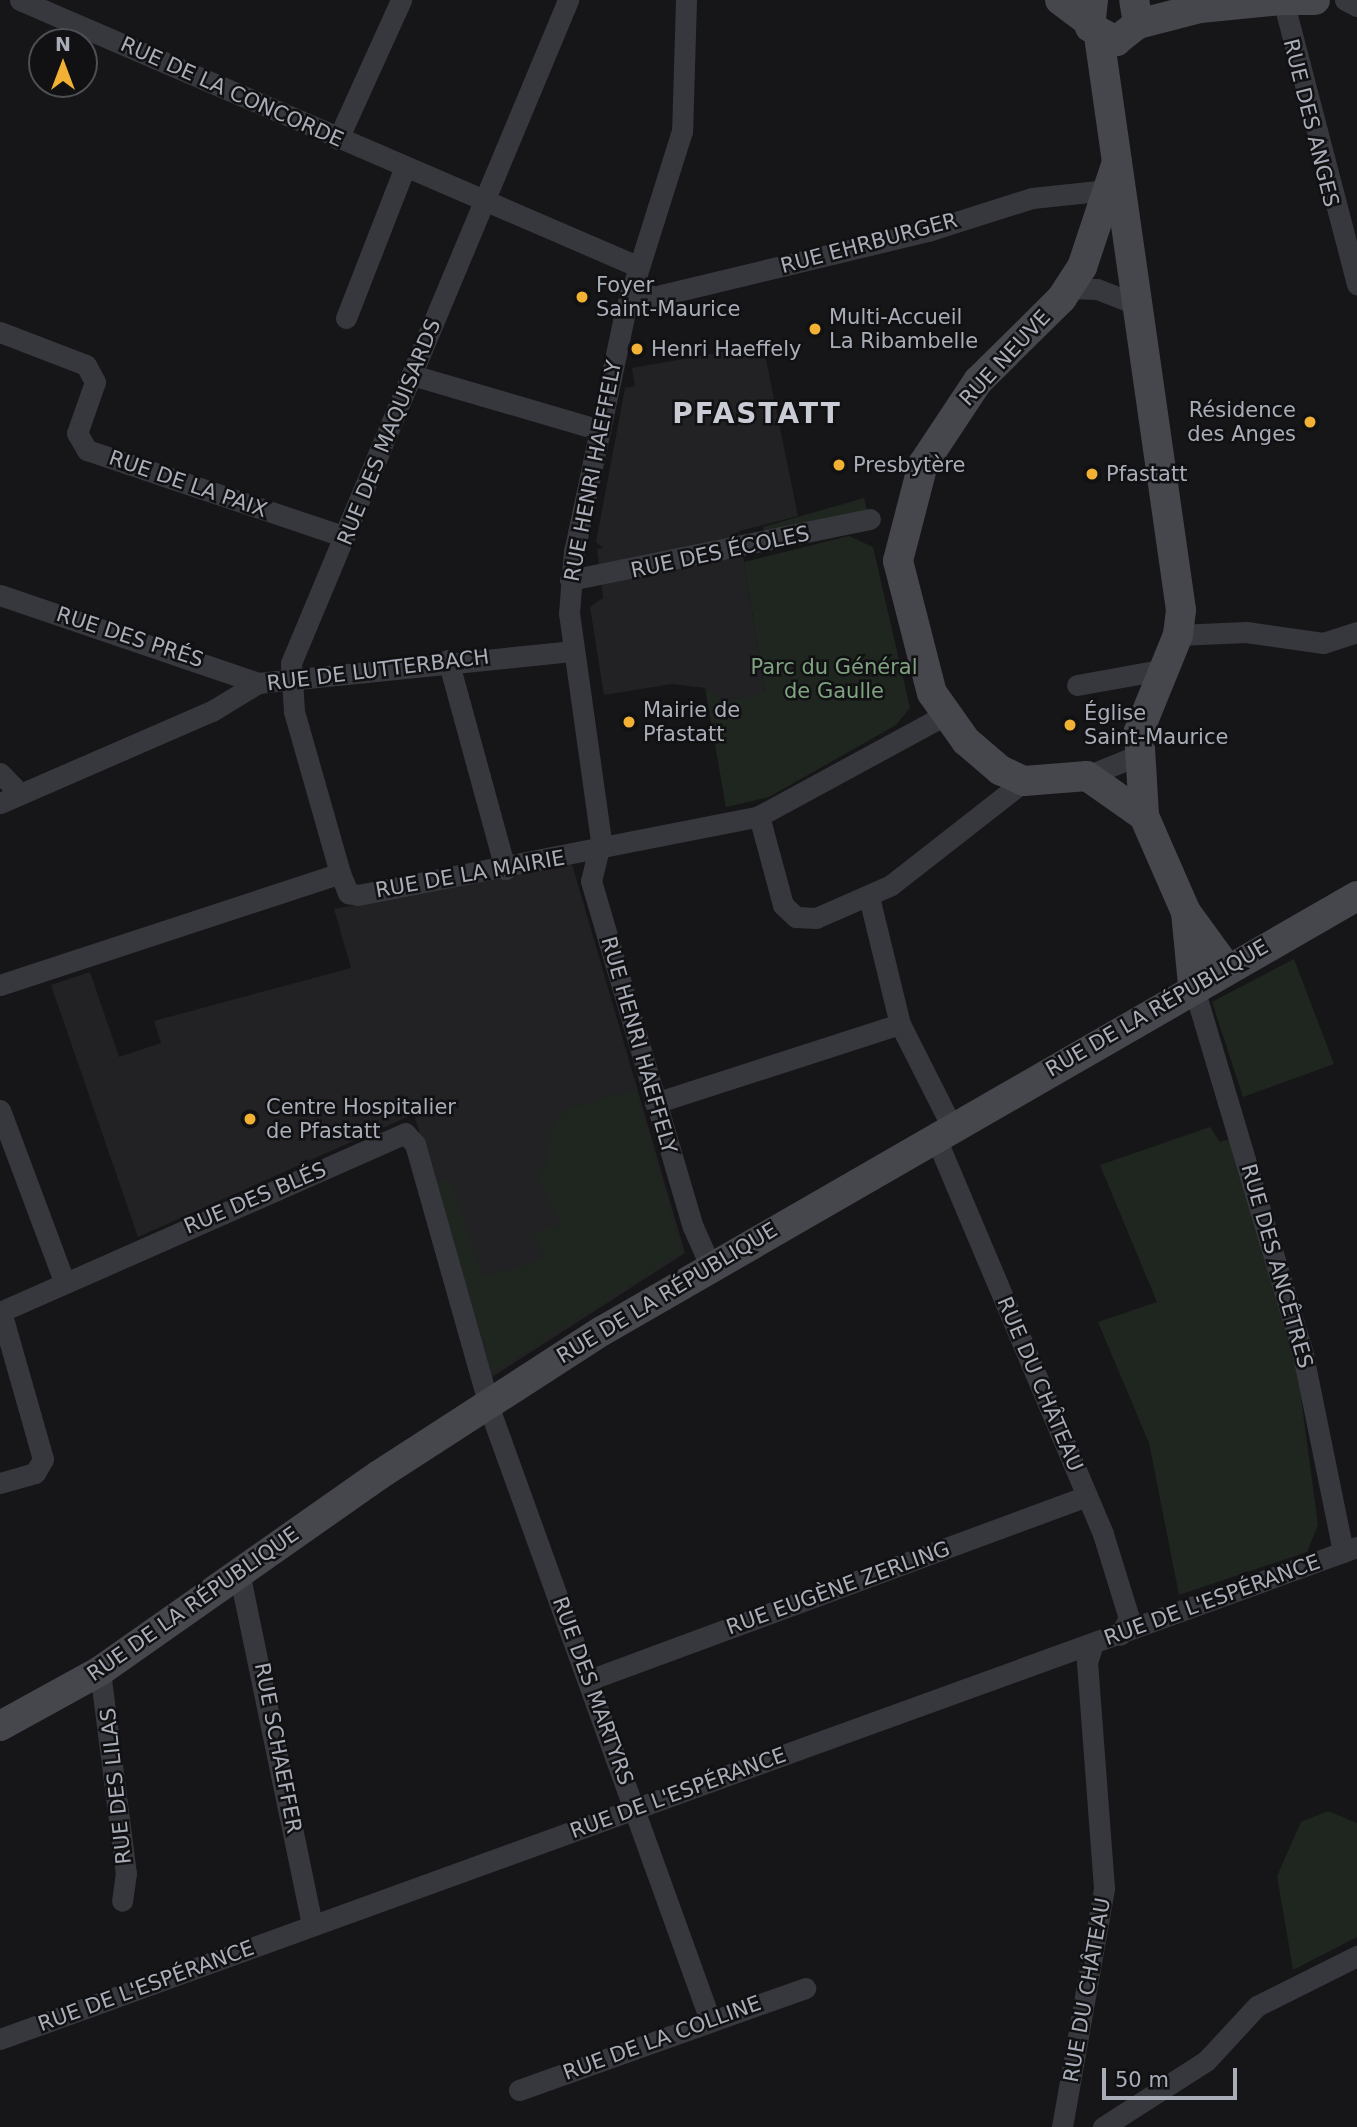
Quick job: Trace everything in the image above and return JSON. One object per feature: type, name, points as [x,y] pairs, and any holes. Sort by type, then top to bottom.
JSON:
[{"type":"main road","points":[[1060,0],[1116,17],[1283,0],[1315,0]]},
{"type":"main road","points":[[1116,17],[1110,83],[1117,162],[1141,306],[1181,610],[1178,635],[1160,670],[1136,756],[1144,816],[1186,912],[1226,967]]},
{"type":"main road","name":"RUE NEUVE","points":[[943,716],[898,561],[912,492],[957,409],[1068,288],[1094,241],[1117,162]]},
{"type":"main road","points":[[943,716],[1000,770],[1024,781],[1087,776],[1144,816]]},
{"type":"main road","name":"RUE DE LA RÉPUBLIQUE","points":[[0,1726],[100,1671],[239,1572],[491,1402],[710,1265],[1194,985],[1357,896]]},
{"type":"main road","points":[[1186,912],[1194,985]]},
{"type":"street","name":"RUE DE LA CONCORDE","points":[[20,0],[404,169],[637,266]]},
{"type":"street","points":[[338,139],[401,0]]},
{"type":"street","name":"RUE DES MAQUISARDS","points":[[289,678],[482,202],[568,0]]},
{"type":"street","name":"RUE HENRI HAEFFELY","points":[[686,0],[682,131],[629,295],[600,430],[570,580],[571,651],[601,840],[591,881],[655,1103],[710,1265]]},
{"type":"street","name":"RUE DES ANGES","points":[[1283,0],[1357,285]]},
{"type":"street","points":[[1345,0],[1357,6]]},
{"type":"street","points":[[346,318],[404,169]]},
{"type":"street","name":"RUE EHRBURGER","points":[[629,295],[657,296],[928,231],[1031,198],[1108,190]]},
{"type":"street","points":[[1068,288],[1097,289],[1141,306]]},
{"type":"street","name":"RUE DE LA PAIX","points":[[0,332],[86,365],[94,382],[77,433],[87,450],[345,537]]},
{"type":"street","points":[[412,375],[600,430]]},
{"type":"street","name":"RUE DES ÉCOLES","points":[[570,580],[870,519]]},
{"type":"street","name":"RUE DES PRÉS","points":[[0,595],[258,683]]},
{"type":"street","points":[[1178,635],[1246,632],[1323,643],[1354,633]]},
{"type":"street","name":"RUE DE LUTTERBACH","points":[[0,803],[212,711],[258,683],[448,660],[571,651]]},
{"type":"street","points":[[448,660],[505,869]]},
{"type":"street","points":[[1077,684],[1160,670]]},
{"type":"street","points":[[0,985],[340,873],[289,678]]},
{"type":"street","name":"RUE DE LA MAIRIE","points":[[340,873],[348,893],[358,895],[505,869],[759,816],[943,716]]},
{"type":"street","points":[[1087,776],[1136,756]]},
{"type":"street","points":[[0,773],[20,794]]},
{"type":"street","points":[[759,816],[783,905],[796,918],[816,918],[869,897],[1024,781]]},
{"type":"street","name":"RUE DU CHÂTEAU","points":[[869,897],[901,1024],[1087,1496],[1129,1618],[1120,1635]]},
{"type":"street","name":"RUE DES ANCÊTRES","points":[[1194,985],[1306,1368],[1350,1549]]},
{"type":"street","points":[[655,1103],[901,1024]]},
{"type":"street","points":[[0,1110],[64,1282]]},
{"type":"street","name":"RUE DES BLÉS","points":[[0,1312],[405,1133],[415,1144],[491,1402]]},
{"type":"street","points":[[0,1312],[43,1459],[35,1474],[0,1483]]},
{"type":"street","name":"RUE DES MARTYRS","points":[[491,1402],[710,2020]]},
{"type":"street","name":"RUE EUGÈNE ZERLING","points":[[589,1679],[1087,1496]]},
{"type":"street","name":"RUE DE L'ESPÉRANCE","points":[[0,2039],[1120,1635],[1350,1549]]},
{"type":"street","name":"RUE SCHAEFFER","points":[[239,1572],[312,1926]]},
{"type":"street","name":"RUE DU CHÂTEAU","points":[[1062,2127],[1104,1888],[1087,1662],[1093,1644]]},
{"type":"street","name":"RUE DES LILAS","points":[[100,1671],[126,1873],[122,1901]]},
{"type":"street","points":[[1103,2127],[1206,2061],[1257,2006],[1357,1956]]},
{"type":"street","name":"RUE DE LA COLLINE","points":[[519,2090],[805,1988]]},
{"type":"shaded area","points":[[763,345],[798,516],[739,531],[765,693],[725,702],[705,688],[672,684],[604,695],[590,607],[603,598],[597,549],[603,548],[596,542],[625,388],[635,386],[632,368]]},
{"type":"shaded area","name":"Centre Hospitalier de Pfastatt","points":[[572,864],[685,1253],[492,1377],[414,1114],[138,1237],[51,985],[90,972],[119,1057],[161,1043],[154,1021],[351,968],[334,909]]},
{"type":"green space","points":[[864,498],[867,510],[764,533],[763,527]]},
{"type":"green space","name":"Parc du Général de Gaulle","points":[[849,536],[873,547],[910,708],[896,725],[769,797],[726,807],[705,688],[725,702],[765,692],[744,562]]},
{"type":"green space","points":[[1294,959],[1334,1064],[1243,1097],[1212,1002]]},
{"type":"green space","points":[[635,1089],[682,1252],[493,1373],[435,1182],[449,1178],[483,1277],[544,1259],[534,1232],[561,1224],[535,1170],[546,1166],[552,1128],[566,1110]]},
{"type":"green space","points":[[1210,1127],[1220,1142],[1230,1139],[1296,1360],[1318,1525],[1307,1552],[1179,1595],[1149,1443],[1098,1322],[1157,1302],[1100,1165]]},
{"type":"green space","points":[[1328,1811],[1357,1823],[1357,1937],[1293,1970],[1277,1876],[1301,1822]]},
{"type":"place","name":"Foyer Saint-Maurice","points":[[582,297]]},
{"type":"place","name":"Multi-Accueil La Ribambelle","points":[[815,329]]},
{"type":"place","name":"Henri Haeffely","points":[[637,349]]},
{"type":"place","name":"Résidence des Anges","points":[[1310,422]]},
{"type":"place","name":"Presbytère","points":[[839,465]]},
{"type":"place","name":"Pfastatt","points":[[1092,474]]},
{"type":"place","name":"Mairie de Pfastatt","points":[[629,722]]},
{"type":"place","name":"Église Saint-Maurice","points":[[1070,725]]},
{"type":"place","name":"Centre Hospitalier de Pfastatt","points":[[250,1119]]},
{"type":"district","name":"PFASTATT","points":[[757,414]]}]
